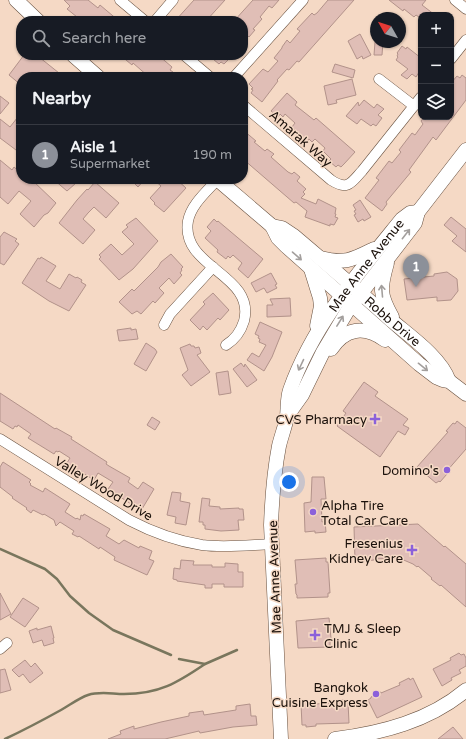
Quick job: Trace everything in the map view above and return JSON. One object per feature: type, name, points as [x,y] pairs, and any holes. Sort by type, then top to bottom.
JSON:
[{"type":"main road","points":[[16,0],[33,16]]},
{"type":"main road","points":[[79,60],[92,72]]},
{"type":"main road","name":"Mae Anne Avenue","points":[[281,739],[271,525],[277,457],[287,416],[289,392],[315,337],[386,250],[402,219],[410,213],[418,212],[466,150]]},
{"type":"main road","name":"Robb Drive","points":[[223,184],[272,226],[278,238],[286,246],[315,263],[351,294],[406,352],[432,375],[449,381],[466,394]]},
{"type":"main road","points":[[315,337],[321,306],[315,263],[348,261],[386,250],[381,290],[383,299],[396,324]]},
{"type":"main road","name":"Mae Anne Avenue","points":[[287,416],[298,402],[306,388],[351,294]]},
{"type":"main road","name":"Robb Drive","points":[[351,294],[396,324],[431,355],[446,373],[449,381]]},
{"type":"main road","points":[[306,388],[320,372],[334,345],[342,336],[349,333],[358,331],[368,332],[380,336],[398,350],[406,352]]},
{"type":"main road","points":[[335,739],[372,734],[400,725],[432,713],[466,690]]},
{"type":"street","points":[[120,0],[139,16]]},
{"type":"street","points":[[159,16],[173,0]]},
{"type":"street","points":[[238,72],[303,0]]},
{"type":"street","points":[[455,0],[466,9]]},
{"type":"street","points":[[454,55],[466,40]]},
{"type":"street","points":[[190,60],[204,72]]},
{"type":"street","points":[[379,79],[414,106],[418,101]]},
{"type":"street","name":"Amarak Way","points":[[248,109],[331,180],[343,186],[347,186],[362,171],[414,106]]},
{"type":"street","points":[[213,184],[193,208],[187,224],[188,236],[191,244],[198,254],[238,289],[242,296],[245,308],[242,327],[234,338],[226,345]]},
{"type":"street","points":[[164,325],[170,314],[213,267]]},
{"type":"street","name":"Valley Wood Drive","points":[[0,439],[129,520],[164,536],[203,545],[223,546],[272,544]]},
{"type":"building","points":[[64,0],[88,0],[98,8],[100,5],[113,16],[76,16],[67,9],[70,6]]},
{"type":"building","points":[[194,0],[225,0],[211,16],[180,16]]},
{"type":"building","points":[[253,0],[279,0],[272,8],[269,6],[260,17],[262,19],[253,29],[255,30],[249,37],[248,16],[239,16]]},
{"type":"building","points":[[328,0],[354,0],[299,62],[297,61],[289,70],[287,69],[277,80],[278,81],[262,102],[251,93],[253,90],[251,89],[253,88],[249,84],[263,69],[268,72],[278,61],[274,58],[287,40],[290,43],[300,31],[297,29],[312,13],[314,15],[317,13]]},
{"type":"building","points":[[389,0],[426,0],[422,5],[431,12],[418,12],[418,16],[416,15],[414,17],[404,9],[403,11]]},
{"type":"building","points":[[360,34],[371,55],[363,59],[362,56],[357,59],[348,41]]},
{"type":"building","points":[[407,47],[418,56],[418,74],[416,77],[412,74],[407,79],[401,75],[408,69],[396,60],[398,57],[397,53],[401,48],[406,49]]},
{"type":"building","points":[[375,48],[383,48],[382,55],[374,55]]},
{"type":"building","points":[[20,60],[43,60],[58,72],[16,72],[16,81],[9,75]]},
{"type":"building","points":[[126,60],[164,60],[172,67],[170,70],[173,72],[143,72],[133,63],[132,65]]},
{"type":"building","points":[[214,60],[228,60],[224,64],[221,62],[219,64]]},
{"type":"building","points":[[335,64],[355,70],[353,78],[332,72]]},
{"type":"building","points":[[462,75],[466,78],[466,100],[454,116],[454,80],[457,76],[460,78]]},
{"type":"building","points":[[352,79],[356,95],[336,100],[337,103],[328,105],[324,86]]},
{"type":"building","points":[[287,93],[297,102],[295,105],[314,120],[316,118],[355,152],[341,167],[338,165],[336,167],[329,161],[331,159],[323,151],[325,148],[315,139],[312,142],[309,139],[307,142],[292,127],[295,123],[285,114],[283,117],[280,114],[278,117],[271,111]]},
{"type":"building","points":[[0,96],[9,103],[0,114]]},
{"type":"building","points":[[364,100],[374,108],[377,104],[384,109],[378,115],[382,118],[376,126],[373,124],[371,126],[361,119],[357,124],[346,116],[358,102],[359,106]]},
{"type":"building","points":[[0,119],[10,127],[16,119],[16,150],[0,138]]},
{"type":"building","points":[[451,120],[436,140],[433,137],[409,170],[411,172],[386,202],[387,204],[382,211],[365,198],[379,180],[376,178],[389,161],[392,163],[401,152],[399,150],[412,133],[415,135],[423,124],[421,121]]},
{"type":"building","points":[[248,134],[256,141],[254,142],[265,151],[267,149],[274,154],[271,157],[288,172],[292,174],[294,172],[300,177],[297,181],[306,189],[303,192],[305,194],[301,198],[316,204],[318,199],[336,208],[335,217],[338,218],[334,225],[330,224],[330,226],[305,217],[307,211],[296,202],[294,203],[248,163]]},
{"type":"building","points":[[0,160],[12,170],[14,167],[16,169],[16,184],[36,184],[56,203],[34,227],[20,214],[31,201],[19,191],[8,204],[0,197]]},
{"type":"building","points":[[59,184],[75,184],[67,191]]},
{"type":"building","points":[[93,184],[97,184],[119,203],[106,218],[94,207],[88,213],[83,219],[95,230],[83,244],[59,223],[77,200],[87,189],[88,190]]},
{"type":"building","points":[[159,184],[182,184],[186,188],[164,212],[154,204],[155,203],[150,198],[161,186]]},
{"type":"building","points":[[360,200],[371,217],[364,221],[363,219],[358,222],[354,215],[356,214],[354,211],[356,210],[353,205]]},
{"type":"building","points":[[451,217],[466,229],[466,252],[452,241],[457,236],[444,225]]},
{"type":"building","points":[[136,218],[158,241],[133,269],[119,280],[99,259],[101,257],[99,255],[111,244],[122,255],[134,244],[122,232],[128,227],[126,225]]},
{"type":"building","points":[[214,219],[263,259],[248,278],[238,269],[242,263],[233,255],[230,258],[228,256],[226,259],[217,252],[218,250],[205,238],[211,231],[207,227]]},
{"type":"building","points":[[4,232],[17,239],[15,241],[19,244],[4,265],[0,263],[0,237]]},
{"type":"building","points":[[171,254],[183,267],[180,273],[182,275],[174,284],[169,278],[159,288],[164,293],[155,303],[153,301],[141,314],[137,311],[132,314],[119,302],[132,289],[134,291],[158,267],[161,262]]},
{"type":"building","points":[[41,257],[56,266],[46,281],[60,289],[69,274],[82,280],[81,282],[86,285],[69,311],[49,301],[22,283],[38,258],[40,259]]},
{"type":"building","points":[[447,272],[457,279],[458,291],[451,300],[437,301],[437,297],[407,300],[404,279],[434,276],[434,274]]},
{"type":"building","points":[[271,273],[277,284],[275,285],[277,288],[267,293],[264,288],[256,292],[251,283]]},
{"type":"building","points":[[213,293],[229,310],[220,320],[218,318],[207,330],[203,326],[200,330],[190,320],[205,304],[203,302]]},
{"type":"building","points":[[290,298],[291,316],[267,317],[267,305],[273,305],[270,299]]},
{"type":"building","points":[[260,322],[282,332],[272,357],[264,371],[247,360],[252,353],[259,357],[266,345],[259,342],[259,336],[255,334]]},
{"type":"building","points":[[131,328],[131,330],[136,329],[138,339],[119,341],[117,330]]},
{"type":"building","points":[[146,343],[157,352],[146,371],[134,364]]},
{"type":"building","points":[[190,344],[195,348],[199,347],[201,353],[197,355],[210,372],[191,386],[182,375],[188,370],[180,348]]},
{"type":"building","points":[[241,363],[244,367],[245,364],[257,380],[247,387],[233,369]]},
{"type":"building","points":[[228,371],[231,393],[219,395],[216,373]]},
{"type":"building","name":"CVS Pharmacy","points":[[364,382],[378,392],[375,396],[408,419],[403,425],[409,428],[405,435],[398,431],[380,457],[337,426],[346,413],[343,411]]},
{"type":"building","points":[[0,393],[55,429],[56,428],[72,437],[71,439],[107,462],[106,464],[130,478],[128,482],[138,489],[143,482],[154,489],[142,509],[132,503],[131,504],[108,489],[113,482],[98,473],[94,480],[67,463],[70,458],[59,451],[56,451],[54,454],[28,438],[31,434],[18,425],[13,429],[0,421]]},
{"type":"building","points":[[152,417],[160,422],[155,430],[147,425]]},
{"type":"building","points":[[457,421],[466,428],[466,449],[446,472],[447,474],[440,482],[439,481],[436,483],[417,467],[448,432],[446,431],[453,423],[455,424]]},
{"type":"building","points":[[3,462],[31,480],[29,482],[31,484],[30,485],[43,492],[45,488],[70,504],[65,512],[76,519],[77,518],[80,520],[81,515],[83,516],[84,514],[110,529],[106,536],[119,544],[124,540],[139,548],[140,546],[152,551],[149,559],[154,561],[147,575],[114,560],[115,557],[100,547],[99,549],[79,536],[78,537],[72,534],[74,531],[60,522],[56,526],[54,520],[44,514],[43,515],[33,510],[31,513],[26,509],[27,508],[12,498],[13,497],[0,487],[0,467]]},
{"type":"building","name":"Alpha Tire Total Car Care","points":[[312,477],[324,477],[326,499],[321,499],[322,522],[325,521],[326,532],[305,532],[304,503],[311,502]]},
{"type":"building","points":[[172,492],[181,493],[180,501],[190,503],[186,525],[175,523],[176,517],[167,515]]},
{"type":"building","points":[[202,498],[210,499],[209,506],[220,507],[220,509],[243,509],[244,520],[238,520],[239,530],[221,531],[205,529],[203,522],[199,522]]},
{"type":"building","points":[[418,524],[466,564],[466,607],[441,585],[440,586],[431,579],[432,578],[418,566],[417,567],[399,558],[364,561],[364,559],[355,560],[354,527]]},
{"type":"building","points":[[326,558],[326,562],[328,562],[330,593],[328,593],[328,597],[297,598],[295,584],[297,584],[295,560]]},
{"type":"building","points":[[181,560],[194,561],[193,565],[212,565],[212,567],[225,567],[225,563],[238,564],[238,572],[243,572],[243,587],[224,587],[224,584],[212,584],[212,588],[205,588],[205,585],[177,581],[173,579],[174,568],[180,569]]},
{"type":"building","points":[[0,593],[11,614],[0,620]]},
{"type":"building","points":[[23,598],[39,608],[25,627],[10,617]]},
{"type":"building","name":"TMJ & Sleep Clinic","points":[[329,618],[331,638],[330,647],[298,648],[296,621]]},
{"type":"building","points":[[51,626],[54,643],[44,646],[42,640],[33,643],[29,631]]},
{"type":"building","points":[[459,653],[461,655],[464,654],[466,658],[466,666],[459,670],[461,673],[451,678],[452,680],[442,686],[433,669],[451,660],[450,658]]},
{"type":"building","points":[[25,660],[31,667],[35,663],[43,673],[30,683],[23,674],[19,677],[12,670]]},
{"type":"building","points":[[5,669],[11,690],[0,693],[0,670]]},
{"type":"building","points":[[409,678],[410,680],[413,678],[422,697],[377,718],[368,700],[381,692],[400,685],[399,683]]},
{"type":"building","points":[[339,700],[348,702],[349,723],[316,724],[316,726],[306,727],[306,725],[302,725],[301,704],[304,704],[304,702],[315,702],[315,704],[334,703],[334,701]]},
{"type":"building","points":[[250,704],[251,716],[256,716],[257,725],[233,727],[200,733],[199,731],[165,739],[108,739],[121,734],[120,731],[134,726],[134,729],[189,716],[189,713],[203,711],[204,715],[236,710],[236,706]]},
{"type":"building","points":[[453,727],[463,739],[438,739]]},
{"type":"waterway","points":[[0,549],[45,569],[57,579],[70,596],[89,613],[113,630],[171,655]]},
{"type":"waterway","points":[[179,659],[205,664],[237,650]]},
{"type":"waterway","points":[[5,739],[88,695],[102,693],[124,694],[158,690],[176,682],[205,664]]},
{"type":"place","name":"Aisle 1","points":[[416,287]]},
{"type":"place","name":"CVS Pharmacy","points":[[375,419]]},
{"type":"place","name":"Domino's","points":[[447,470]]},
{"type":"place","name":"Alpha Tire Total Car Care","points":[[313,512]]},
{"type":"place","name":"Fresenius Kidney Care","points":[[412,550]]},
{"type":"place","name":"TMJ & Sleep Clinic","points":[[315,635]]},
{"type":"place","name":"Bangkok Cuisine Express","points":[[376,694]]}]
